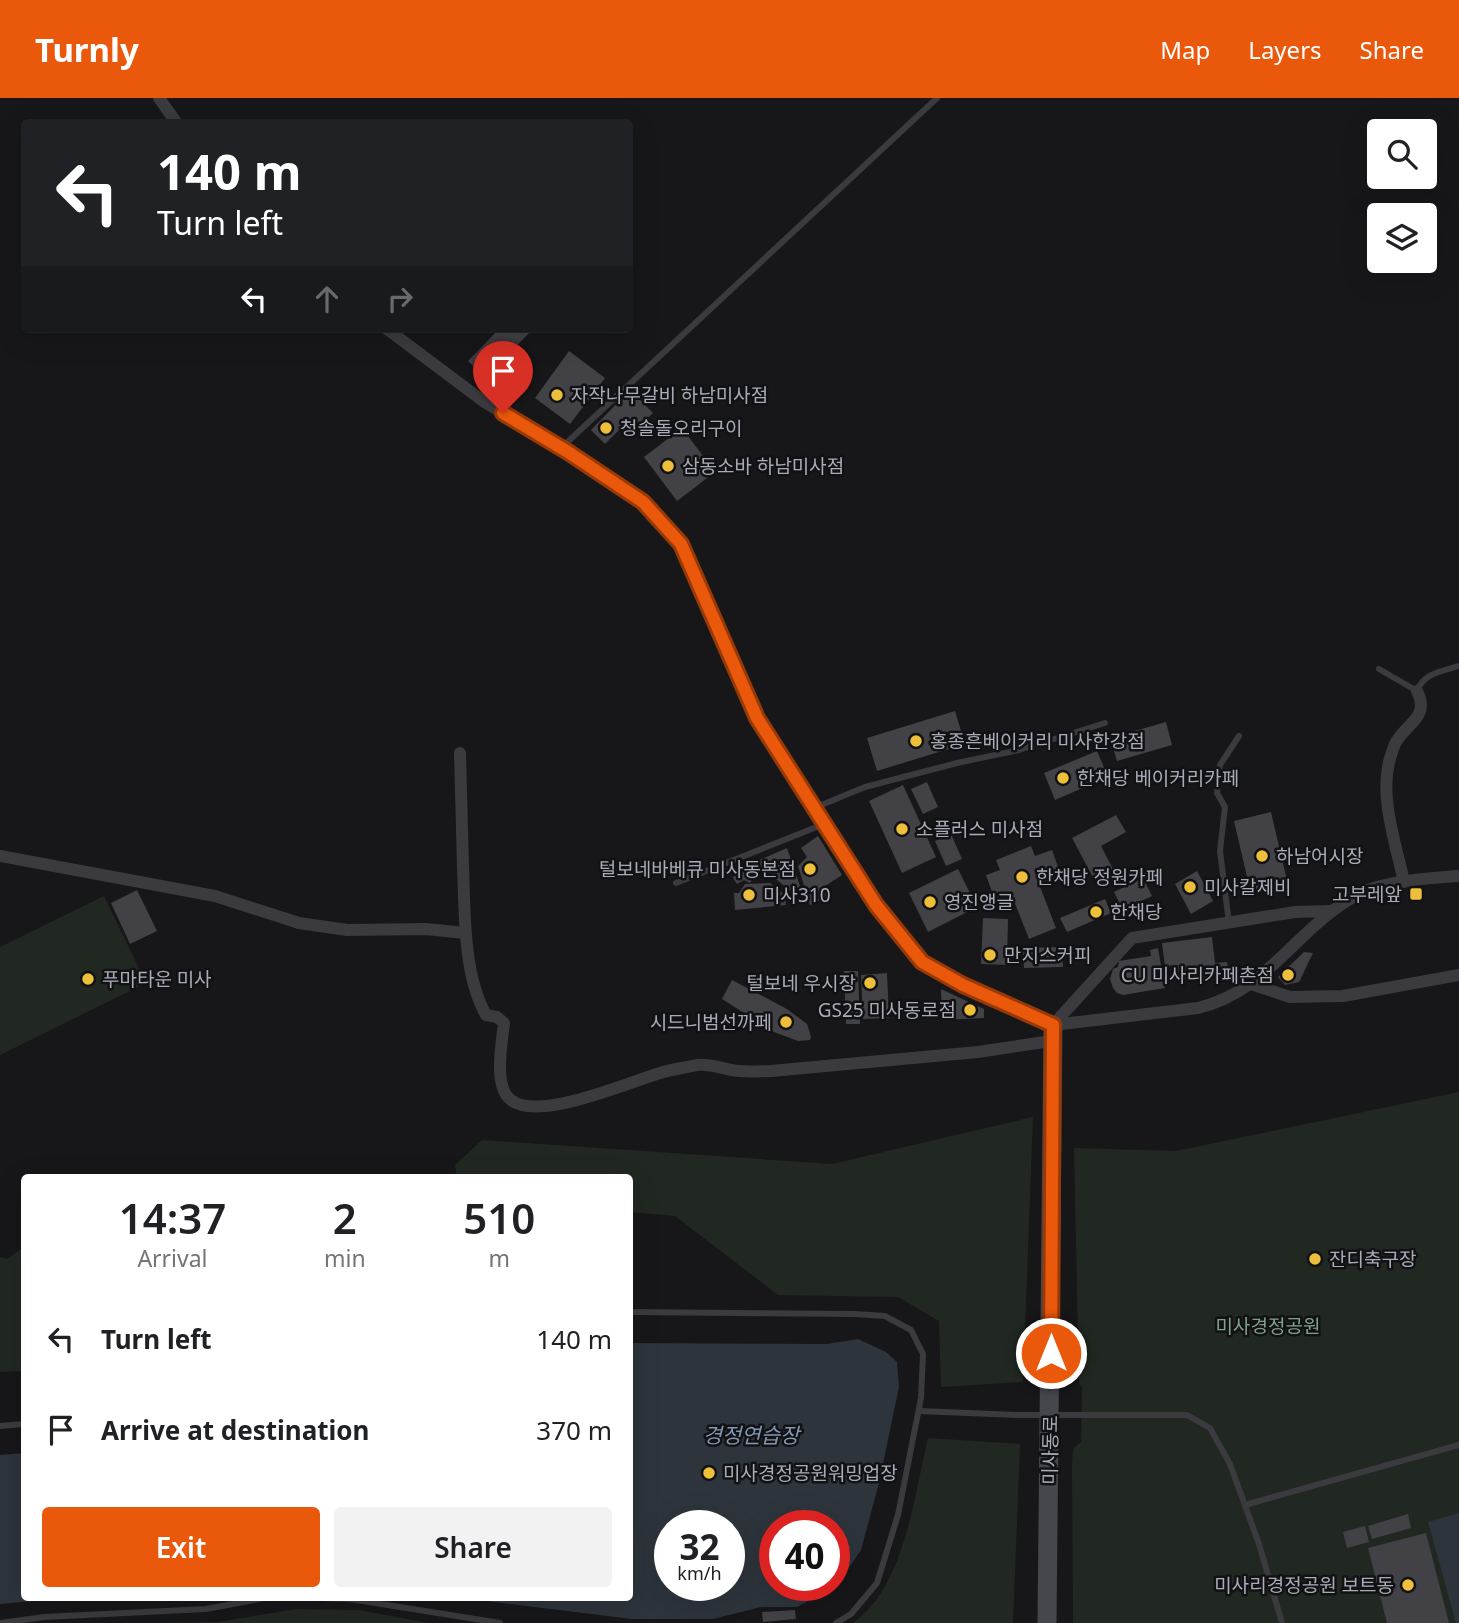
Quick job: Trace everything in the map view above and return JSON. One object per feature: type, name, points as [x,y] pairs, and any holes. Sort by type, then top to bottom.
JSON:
[{"type":"street","points":[[159,98],[174,119]]},
{"type":"street","points":[[392,333],[483,401],[643,502],[681,544],[757,718],[876,905],[922,962],[1052,1033]]},
{"type":"street","points":[[1404,882],[1385,791],[1389,764],[1396,743],[1418,718],[1421,710],[1421,699],[1417,691]]},
{"type":"street","points":[[460,753],[465,933],[477,994],[483,1010],[486,1015],[497,1017],[503,1023],[500,1066],[503,1089],[510,1100],[524,1107],[544,1107],[579,1099],[663,1072],[702,1065],[738,1071],[771,1071],[978,1052],[1052,1033],[1198,1008],[1221,1002],[1251,984],[1330,911],[1361,892],[1404,882],[1459,876]]},
{"type":"street","points":[[0,856],[215,896],[299,923],[346,930],[426,929],[465,933]]},
{"type":"street","points":[[1052,1033],[1132,938],[1295,912],[1330,911]]},
{"type":"street","points":[[1251,984],[1290,997],[1343,996],[1459,975]]},
{"type":"street","name":"미사동로","points":[[1047,1623],[1051,1415],[1052,1033]]},
{"type":"lane","points":[[561,448],[937,98]]},
{"type":"lane","points":[[1379,669],[1417,691],[1420,683],[1428,676],[1459,666]]},
{"type":"lane","points":[[814,808],[865,787],[1019,750],[1105,723]]},
{"type":"lane","points":[[1229,923],[1220,851],[1225,807],[1217,793],[1220,765],[1239,736]]},
{"type":"lane","points":[[676,883],[824,824]]},
{"type":"lane","points":[[633,1312],[885,1316],[911,1330],[923,1354],[919,1411],[898,1515],[877,1583],[850,1614],[836,1623]]},
{"type":"lane","points":[[919,1411],[1187,1415],[1210,1428],[1230,1464],[1282,1623]]},
{"type":"lane","points":[[0,1426],[21,1424]]},
{"type":"lane","points":[[1245,1505],[1459,1446]]},
{"type":"lane","points":[[1,1623],[44,1617],[206,1609],[249,1601]]},
{"type":"lane","points":[[362,1601],[500,1623]]},
{"type":"green space","points":[[104,896],[146,983],[0,1055],[0,947]]},
{"type":"green space","name":"미사경정공원","points":[[1459,1092],[1459,1623],[1073,1623],[1072,1464],[1073,1449],[1081,1442],[1082,1387],[1079,1383],[1074,1148],[1176,1151]]},
{"type":"green space","points":[[1033,1117],[1023,1382],[941,1387],[939,1321],[898,1297],[778,1295],[675,1216],[633,1212],[633,1174],[456,1174],[455,1165],[482,1140],[832,1164]]},
{"type":"green space","points":[[21,1249],[21,1371],[0,1372],[0,1257],[7,1259]]},
{"type":"green space","points":[[928,1438],[1020,1444],[1013,1623],[853,1623],[871,1607],[885,1587],[896,1563],[912,1512]]},
{"type":"green space","points":[[296,1609],[359,1610],[429,1623],[149,1623],[218,1622]]},
{"type":"water","name":"경정연습장","points":[[858,1339],[886,1352],[897,1362],[899,1387],[879,1483],[861,1550],[850,1566],[850,1510],[759,1510],[759,1601],[808,1601],[797,1607],[761,1607],[713,1619],[632,1619],[485,1601],[633,1601],[633,1343],[827,1344]]},
{"type":"water","points":[[21,1453],[21,1601],[33,1601],[0,1604],[0,1455]]},
{"type":"water","points":[[1459,1513],[1459,1623],[1456,1623],[1428,1522]]},
{"type":"building","points":[[495,333],[529,333],[485,378],[468,361]]},
{"type":"building","points":[[569,351],[605,378],[570,424],[535,398]]},
{"type":"building","points":[[630,390],[653,413],[632,433],[624,425],[605,444],[591,430]]},
{"type":"building","points":[[682,428],[715,472],[677,501],[644,457]]},
{"type":"building","name":"홍종흔베이커리 미사한강점","points":[[955,711],[965,744],[877,771],[867,738]]},
{"type":"building","points":[[1166,722],[1172,745],[1117,761],[1110,738]]},
{"type":"building","points":[[1097,751],[1108,777],[1055,800],[1044,773]]},
{"type":"building","points":[[927,782],[938,807],[923,814],[911,789]]},
{"type":"building","name":"소플러스 미사점","points":[[903,785],[936,857],[902,873],[869,801]]},
{"type":"building","points":[[1271,812],[1288,885],[1251,894],[1234,821]]},
{"type":"building","points":[[1116,815],[1126,832],[1101,846],[1116,875],[1097,885],[1072,838]]},
{"type":"building","points":[[951,834],[962,859],[946,866],[935,841]]},
{"type":"building","points":[[818,836],[842,875],[822,888],[829,896],[810,905],[798,866],[807,857],[801,848]]},
{"type":"building","points":[[1031,846],[1035,856],[1052,850],[1061,875],[1039,884],[1056,928],[1029,939],[1012,896],[996,903],[986,875],[1000,870],[996,860]]},
{"type":"building","points":[[787,848],[800,886],[793,893],[755,862]]},
{"type":"building","points":[[751,865],[758,870],[750,883],[744,880],[737,884],[733,878],[740,868]]},
{"type":"building","points":[[958,869],[977,907],[928,932],[909,893]]},
{"type":"building","points":[[1197,871],[1213,901],[1191,914],[1175,884]]},
{"type":"building","points":[[1143,878],[1152,896],[1123,910],[1114,892]]},
{"type":"building","points":[[770,883],[785,895],[786,905],[735,910],[734,893],[739,893],[745,884]]},
{"type":"building","points":[[137,890],[157,931],[130,944],[111,903]]},
{"type":"building","points":[[1105,899],[1111,913],[1067,932],[1060,918]]},
{"type":"building","points":[[983,918],[1008,919],[1007,965],[981,964]]},
{"type":"building","points":[[1212,937],[1215,963],[1227,962],[1229,974],[1179,980],[1178,965],[1165,966],[1162,943]]},
{"type":"building","points":[[1062,947],[1063,967],[1024,968],[1023,948]]},
{"type":"building","points":[[1158,948],[1165,988],[1123,995],[1117,993],[1110,979],[1119,961],[1151,956],[1150,950]]},
{"type":"building","points":[[1304,952],[1313,953],[1299,982],[1285,985],[1278,977]]},
{"type":"building","points":[[844,971],[858,971],[860,1024],[846,1024]]},
{"type":"building","points":[[887,973],[889,1018],[863,1019],[861,975]]},
{"type":"building","points":[[732,980],[787,1009],[807,1024],[810,1040],[798,1041],[774,1032],[722,999]]},
{"type":"building","points":[[941,989],[984,1009],[984,1018],[942,1020]]},
{"type":"building","points":[[1408,1514],[1411,1528],[1372,1539],[1368,1526]]},
{"type":"building","points":[[1365,1526],[1369,1542],[1347,1548],[1343,1532]]},
{"type":"building","name":"미사리경정공원 보트동","points":[[1426,1533],[1449,1623],[1387,1623],[1368,1548]]},
{"type":"building","points":[[795,1610],[796,1619],[763,1622],[762,1612]]},
{"type":"place","name":"자작나무갈비 하남미사점","points":[[557,395]]},
{"type":"place","name":"청솔돌오리구이","points":[[606,428]]},
{"type":"place","name":"삼동소바 하남미사점","points":[[668,466]]},
{"type":"place","name":"홍종흔베이커리 미사한강점","points":[[916,741]]},
{"type":"place","name":"한채당 베이커리카페","points":[[1063,778]]},
{"type":"place","name":"소플러스 미사점","points":[[902,829]]},
{"type":"place","name":"하남어시장","points":[[1262,856]]},
{"type":"place","name":"털보네바베큐 미사동본점","points":[[810,869]]},
{"type":"place","name":"한채당 정원카페","points":[[1022,877]]},
{"type":"place","name":"미사칼제비","points":[[1190,887]]},
{"type":"place","name":"고부레앞","points":[[1416,894]]},
{"type":"place","name":"미사310","points":[[749,895]]},
{"type":"place","name":"영진앵글","points":[[930,902]]},
{"type":"place","name":"한채당","points":[[1096,912]]},
{"type":"place","name":"만지스커피","points":[[990,955]]},
{"type":"place","name":"CU 미사리카페촌점","points":[[1288,975]]},
{"type":"place","name":"푸마타운 미사","points":[[88,979]]},
{"type":"place","name":"털보네 우시장","points":[[870,983]]},
{"type":"place","name":"GS25 미사동로점","points":[[970,1010]]},
{"type":"place","name":"시드니범선까페","points":[[786,1022]]},
{"type":"place","name":"잔디축구장","points":[[1315,1259]]},
{"type":"place","name":"미사경정공원워밍업장","points":[[709,1473]]},
{"type":"place","name":"미사리경정공원 보트동","points":[[1408,1585]]},
{"type":"route","points":[[503,413],[603,474],[643,502],[681,544],[757,718],[876,905],[922,962],[963,985],[1053,1025],[1051,1353]]}]
